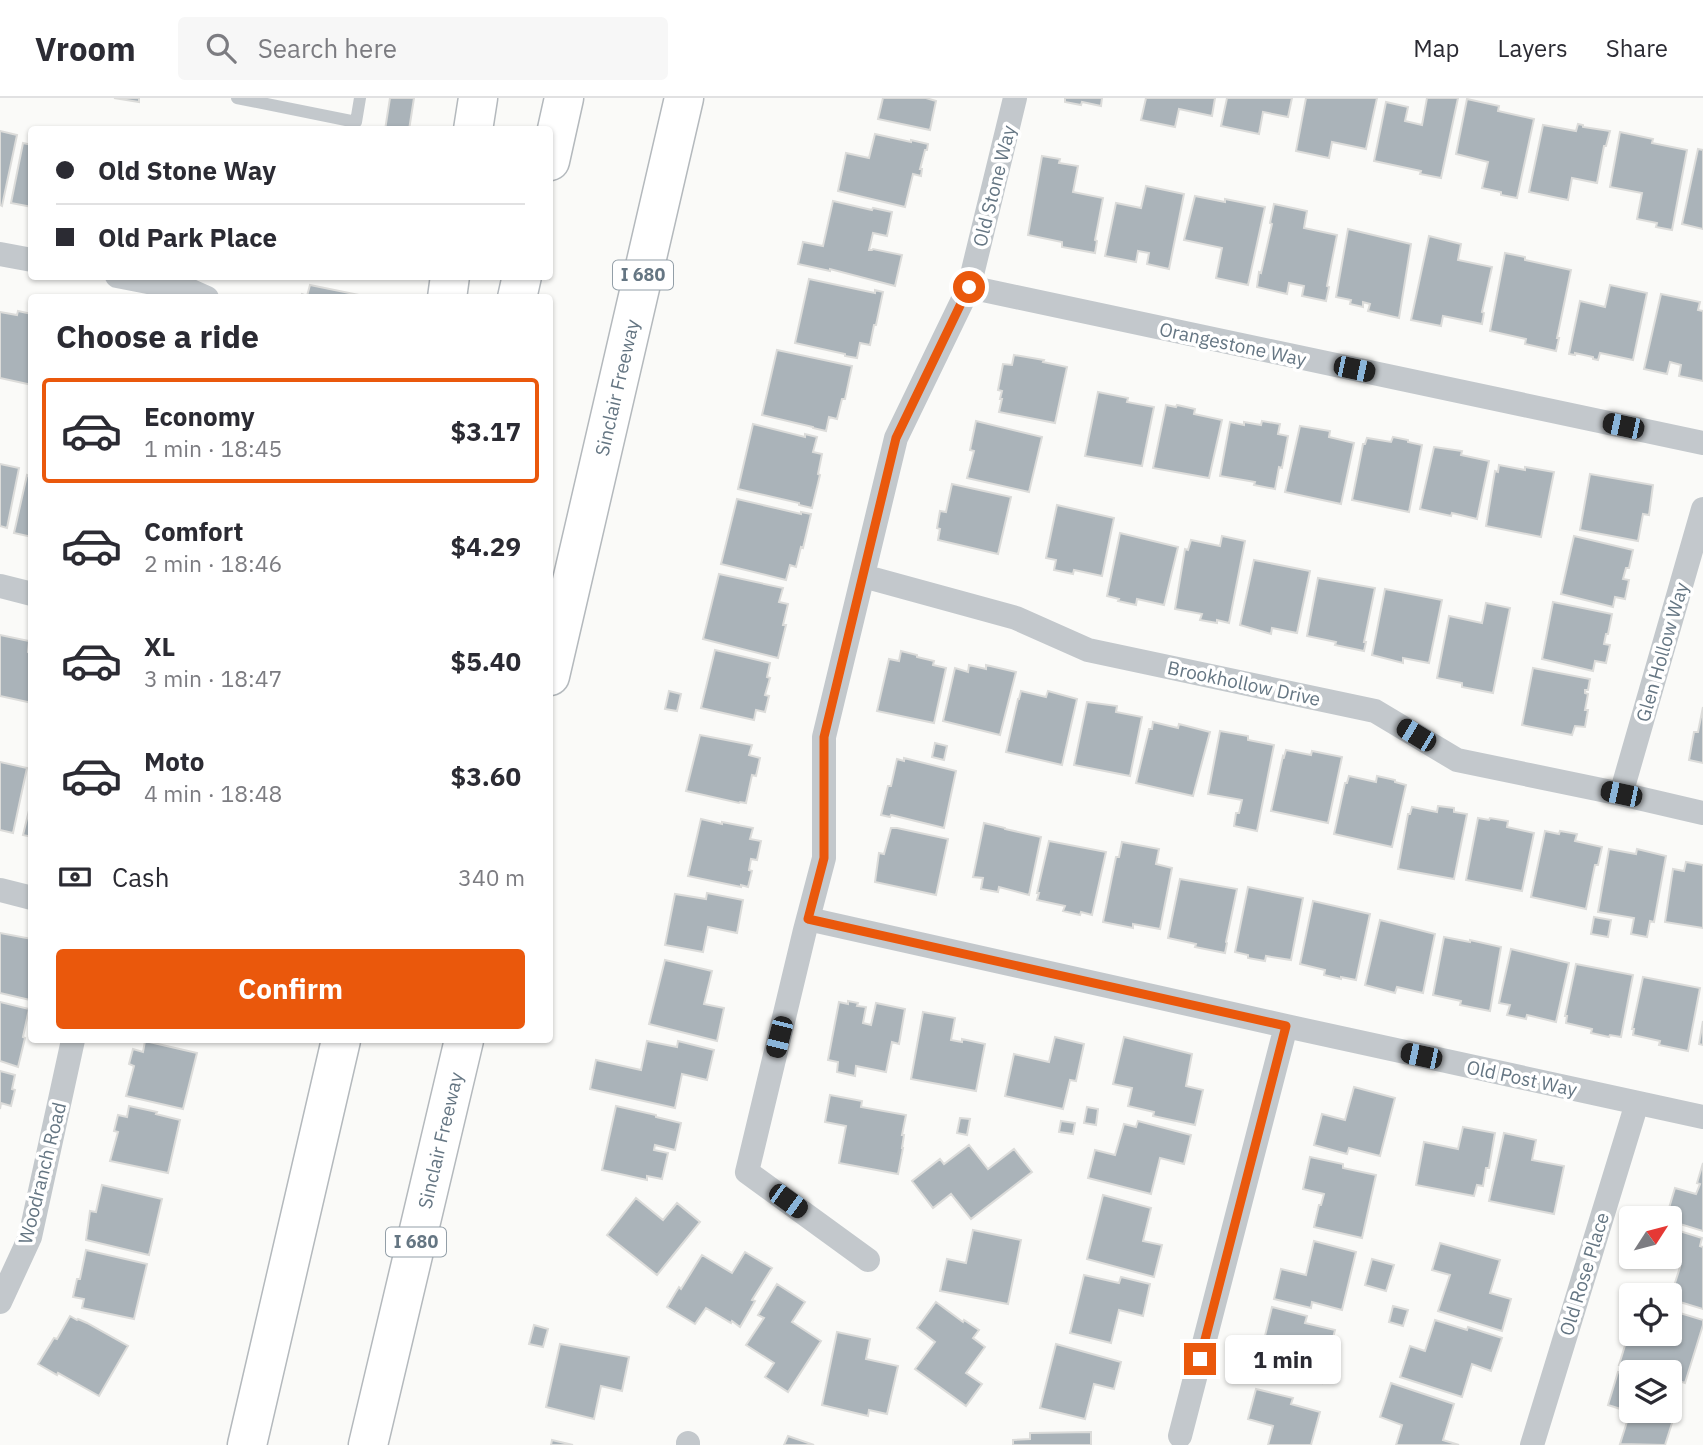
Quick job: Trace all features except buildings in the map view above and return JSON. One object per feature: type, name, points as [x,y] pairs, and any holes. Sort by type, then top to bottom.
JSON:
[{"type":"highway","points":[[474,126],[478,98]]},
{"type":"highway","points":[[553,148],[564,98]]},
{"type":"highway","name":"Sinclair Freeway","points":[[553,663],[684,98]]},
{"type":"highway","points":[[603,451],[712,98]]},
{"type":"highway","points":[[313,1160],[331,1043]]},
{"type":"highway","points":[[247,1445],[340,1043]]},
{"type":"highway","name":"Sinclair Freeway","points":[[368,1445],[463,1043]]},
{"type":"street","name":"Old Stone Way","points":[[868,1260],[747,1172],[824,858],[824,737],[896,438],[969,287],[1015,98]]},
{"type":"street","points":[[0,254],[28,259]]},
{"type":"street","points":[[138,280],[198,294]]},
{"type":"street","name":"Orangestone Way","points":[[969,287],[1703,443]]},
{"type":"street","name":"Glen Hollow Way","points":[[1621,794],[1703,509]]},
{"type":"street","name":"Brookhollow Drive","points":[[863,576],[1016,618],[1088,650],[1375,711],[1457,760],[1703,813]]},
{"type":"street","points":[[0,586],[28,593]]},
{"type":"street","points":[[0,890],[28,897]]},
{"type":"street","name":"Old Post Way","points":[[808,919],[1703,1117]]},
{"type":"street","points":[[1180,1436],[1286,1026]]},
{"type":"street","name":"Woodranch Road","points":[[0,1302],[30,1237],[72,1043]]},
{"type":"street","name":"Old Rose Place","points":[[1532,1445],[1637,1103]]},
{"type":"lane","points":[[237,98],[356,122],[360,98]]},
{"type":"route","points":[[969,287],[896,438],[824,737],[824,858],[808,919],[1286,1026],[1200,1359]]}]
